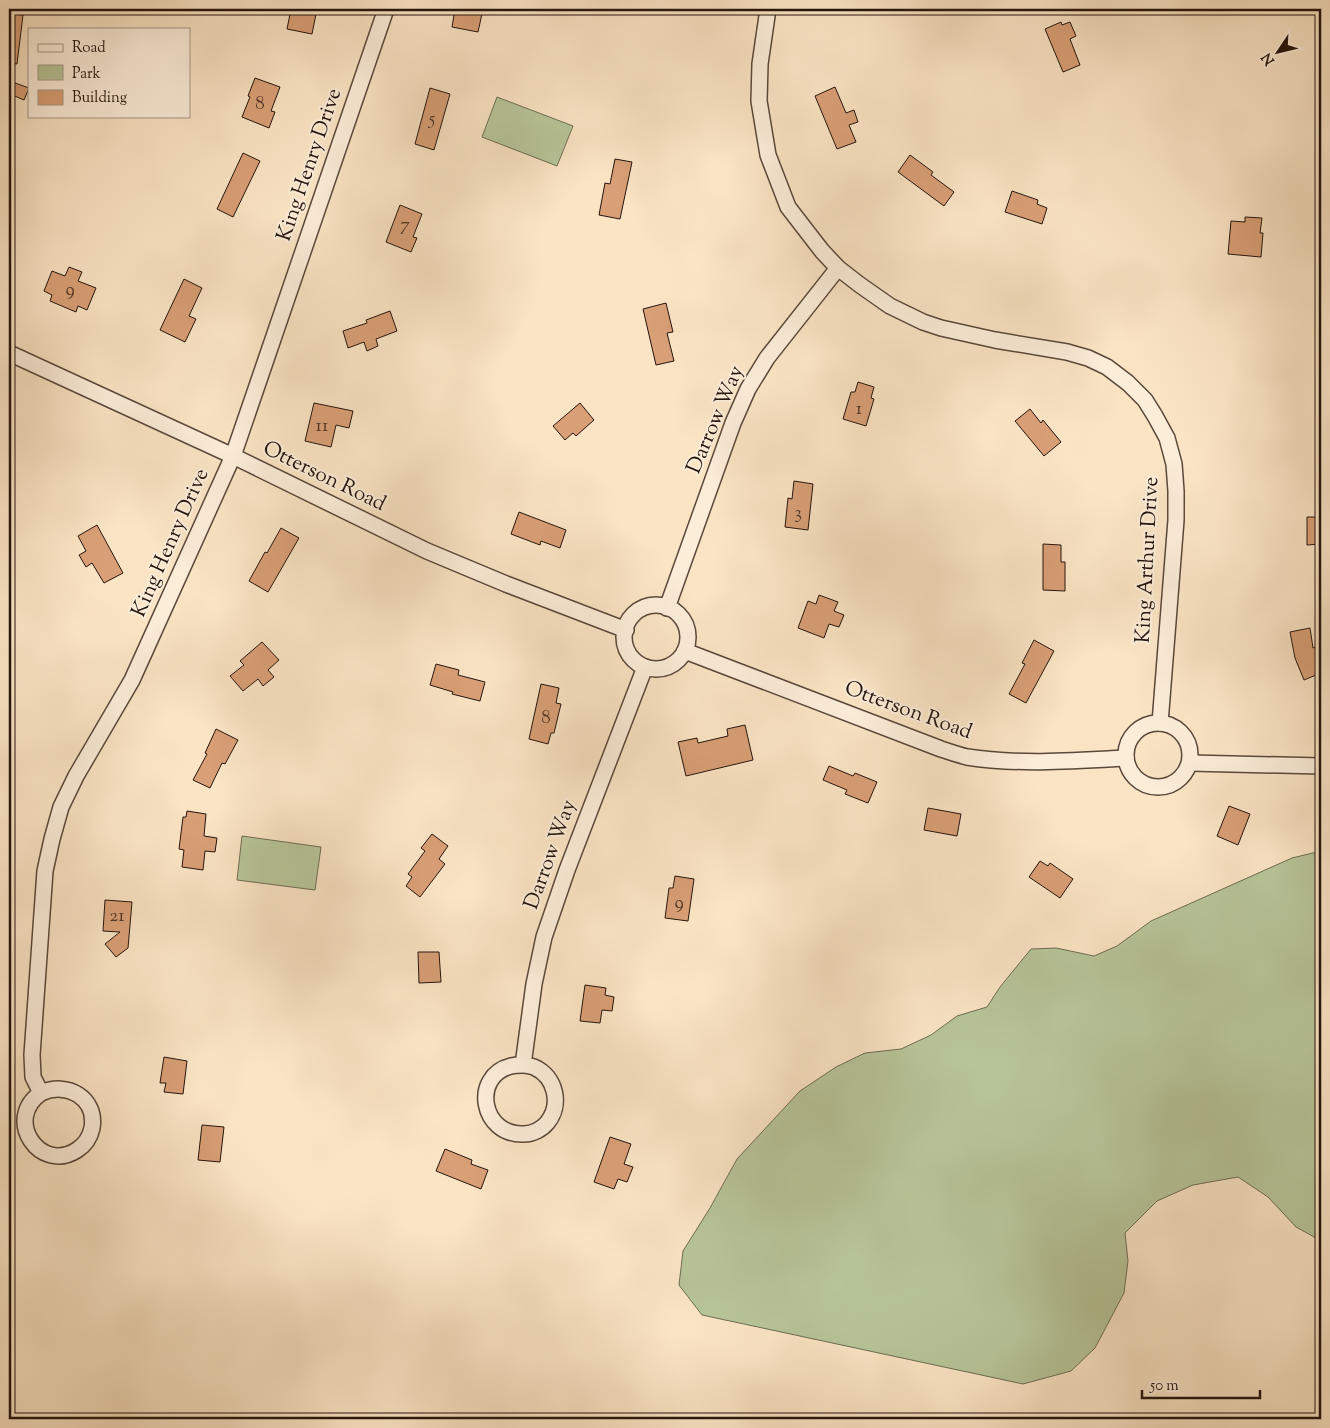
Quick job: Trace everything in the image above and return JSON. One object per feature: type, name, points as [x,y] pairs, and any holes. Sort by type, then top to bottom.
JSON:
[{"type":"street","name":"King Henry Drive","points":[[41,1093],[33,1077],[32,1055],[45,871],[61,807],[76,776],[132,680],[233,456],[386,9]]},
{"type":"street","name":"King Arthur Drive","points":[[768,9],[760,64],[759,101],[768,155],[788,207],[822,251],[838,268],[890,306],[923,322],[995,340],[1068,352],[1088,358],[1107,367],[1128,383],[1145,400],[1155,416],[1167,438],[1174,464],[1176,492],[1176,520],[1160,723]]},
{"type":"street","name":"Darrow Way","points":[[667,608],[748,389],[773,351],[838,268]]},
{"type":"street","name":"Otterson Road","points":[[9,353],[233,456],[458,565],[626,630]]},
{"type":"street","points":[[652,606],[667,608],[675,612],[686,625],[688,634],[685,651],[675,663],[668,667],[652,669],[645,667],[638,663],[628,652],[626,630],[628,622],[638,611],[652,606]]},
{"type":"street","name":"Otterson Road","points":[[685,651],[941,749],[965,756],[992,760],[1035,761],[1126,758]]},
{"type":"street","name":"Darrow Way","points":[[523,1065],[534,984],[544,937],[645,667]]},
{"type":"street","points":[[1160,723],[1177,729],[1184,736],[1190,753],[1190,763],[1180,780],[1161,788],[1151,787],[1137,780],[1128,768],[1126,758],[1126,749],[1135,733],[1142,727],[1160,723]]},
{"type":"street","points":[[1190,763],[1321,766]]},
{"type":"street","points":[[523,1065],[534,1067],[544,1073],[551,1082],[555,1092],[556,1103],[553,1114],[547,1123],[538,1130],[528,1134],[516,1135],[504,1131],[495,1124],[488,1114],[485,1102],[486,1090],[492,1079],[500,1071],[511,1066],[523,1065]]},
{"type":"street","points":[[54,1088],[67,1089],[79,1095],[88,1105],[92,1118],[91,1131],[85,1143],[75,1151],[64,1155],[51,1155],[40,1150],[31,1142],[25,1124],[26,1112],[32,1101],[41,1093],[54,1088]]},
{"type":"green space","points":[[497,97],[573,126],[557,166],[482,137]]},
{"type":"green space","points":[[242,836],[321,847],[315,890],[237,880]]},
{"type":"green space","points":[[1321,851],[1321,1237],[1316,1238],[1296,1227],[1268,1197],[1238,1177],[1193,1185],[1157,1201],[1125,1233],[1128,1261],[1124,1293],[1095,1348],[1071,1371],[1023,1384],[702,1315],[679,1285],[683,1251],[710,1208],[737,1159],[800,1091],[836,1067],[865,1053],[901,1049],[931,1035],[957,1016],[987,1007],[1000,987],[1031,949],[1056,948],[1094,956],[1117,946],[1151,921],[1292,858]]},
{"type":"building","points":[[291,9],[317,9],[312,34],[287,29]]},
{"type":"building","points":[[455,9],[483,9],[478,32],[452,27]]},
{"type":"building","points":[[9,13],[23,15],[17,64],[9,63]]},
{"type":"building","points":[[1061,22],[1062,25],[1070,22],[1076,36],[1070,39],[1080,65],[1063,72],[1045,29]]},
{"type":"building","points":[[255,78],[280,87],[271,111],[275,112],[269,128],[242,117]]},
{"type":"building","points":[[15,83],[28,88],[24,100],[10,94]]},
{"type":"building","points":[[835,87],[846,113],[854,110],[858,122],[849,125],[856,142],[837,149],[815,96]]},
{"type":"building","points":[[430,88],[450,94],[434,150],[415,144]]},
{"type":"building","points":[[243,153],[260,161],[233,217],[217,209]]},
{"type":"building","points":[[910,155],[933,172],[931,175],[954,192],[944,206],[898,172]]},
{"type":"building","points":[[615,159],[632,162],[620,219],[599,215],[605,183],[610,184]]},
{"type":"building","points":[[1012,191],[1038,200],[1037,204],[1047,208],[1042,224],[1005,212]]},
{"type":"building","points":[[400,205],[422,214],[413,237],[417,238],[411,252],[386,242]]},
{"type":"building","points":[[1245,217],[1262,218],[1260,233],[1263,233],[1261,257],[1228,254],[1231,221],[1245,222]]},
{"type":"building","points":[[69,267],[82,272],[78,281],[96,288],[87,310],[78,306],[76,312],[50,301],[52,295],[44,291],[52,271],[65,276]]},
{"type":"building","points":[[184,279],[202,288],[189,316],[196,319],[185,342],[160,330]]},
{"type":"building","points":[[666,303],[673,332],[667,333],[674,361],[656,365],[643,309]]},
{"type":"building","points":[[390,311],[397,331],[376,339],[378,346],[367,351],[364,342],[348,348],[343,331],[367,323],[366,320]]},
{"type":"building","points":[[858,382],[874,387],[871,398],[874,399],[866,426],[843,419],[851,392],[855,392]]},
{"type":"building","points":[[314,403],[353,411],[349,428],[336,425],[331,447],[305,441]]},
{"type":"building","points":[[580,403],[594,420],[576,436],[573,433],[565,440],[553,426]]},
{"type":"building","points":[[1030,409],[1041,423],[1043,420],[1061,442],[1044,456],[1015,421]]},
{"type":"building","points":[[794,481],[813,484],[808,530],[785,527],[788,498],[792,499]]},
{"type":"building","points":[[519,512],[566,530],[560,548],[541,541],[540,545],[511,534]]},
{"type":"building","points":[[1307,517],[1321,517],[1321,544],[1307,545]]},
{"type":"building","points":[[97,525],[123,573],[104,583],[92,563],[86,567],[79,555],[86,551],[78,536]]},
{"type":"building","points":[[281,528],[299,538],[268,592],[249,581]]},
{"type":"building","points":[[1043,544],[1061,545],[1061,562],[1065,562],[1065,591],[1043,590]]},
{"type":"building","points":[[819,595],[838,602],[834,611],[844,615],[839,627],[829,624],[824,638],[798,628],[808,601],[816,604]]},
{"type":"building","points":[[1310,628],[1313,648],[1317,646],[1321,655],[1321,673],[1304,680],[1295,658],[1290,632]]},
{"type":"building","points":[[1034,640],[1054,651],[1026,703],[1009,694],[1025,664],[1022,663]]},
{"type":"building","points":[[262,642],[279,660],[268,670],[274,677],[263,686],[258,679],[243,691],[230,676],[244,665],[240,661]]},
{"type":"building","points":[[436,664],[459,670],[458,675],[485,682],[480,701],[452,694],[453,692],[430,685]]},
{"type":"building","points":[[541,684],[559,688],[556,703],[561,704],[554,733],[551,733],[548,744],[529,739]]},
{"type":"building","points":[[745,725],[753,760],[686,776],[678,742],[697,738],[698,743],[728,736],[727,729]]},
{"type":"building","points":[[216,729],[238,740],[225,764],[222,763],[210,788],[193,780],[207,754],[205,753]]},
{"type":"building","points":[[829,766],[853,776],[855,773],[877,782],[868,803],[845,794],[847,790],[823,780]]},
{"type":"building","points":[[1229,806],[1250,814],[1238,845],[1217,836]]},
{"type":"building","points":[[928,808],[961,814],[957,836],[924,830]]},
{"type":"building","points":[[187,811],[206,814],[204,836],[217,838],[215,852],[205,851],[203,870],[182,867],[184,850],[179,849],[183,817],[186,817]]},
{"type":"building","points":[[432,834],[448,846],[439,859],[445,864],[420,897],[406,886],[412,877],[408,874],[425,851],[421,848]]},
{"type":"building","points":[[1040,861],[1048,866],[1050,863],[1073,879],[1060,898],[1029,877]]},
{"type":"building","points":[[675,876],[694,879],[688,921],[665,918],[669,888],[673,888]]},
{"type":"building","points":[[105,900],[132,902],[128,948],[116,957],[105,944],[120,932],[103,931]]},
{"type":"building","points":[[418,952],[439,952],[441,982],[419,983]]},
{"type":"building","points":[[585,985],[606,988],[605,995],[614,997],[612,1011],[602,1010],[600,1023],[580,1021]]},
{"type":"building","points":[[164,1057],[187,1061],[183,1094],[164,1092],[166,1083],[160,1083]]},
{"type":"building","points":[[202,1125],[224,1127],[220,1162],[198,1160]]},
{"type":"building","points":[[610,1137],[631,1144],[624,1164],[633,1167],[627,1182],[618,1179],[614,1189],[594,1182]]},
{"type":"building","points":[[445,1149],[472,1160],[471,1164],[488,1170],[481,1189],[436,1171]]}]
